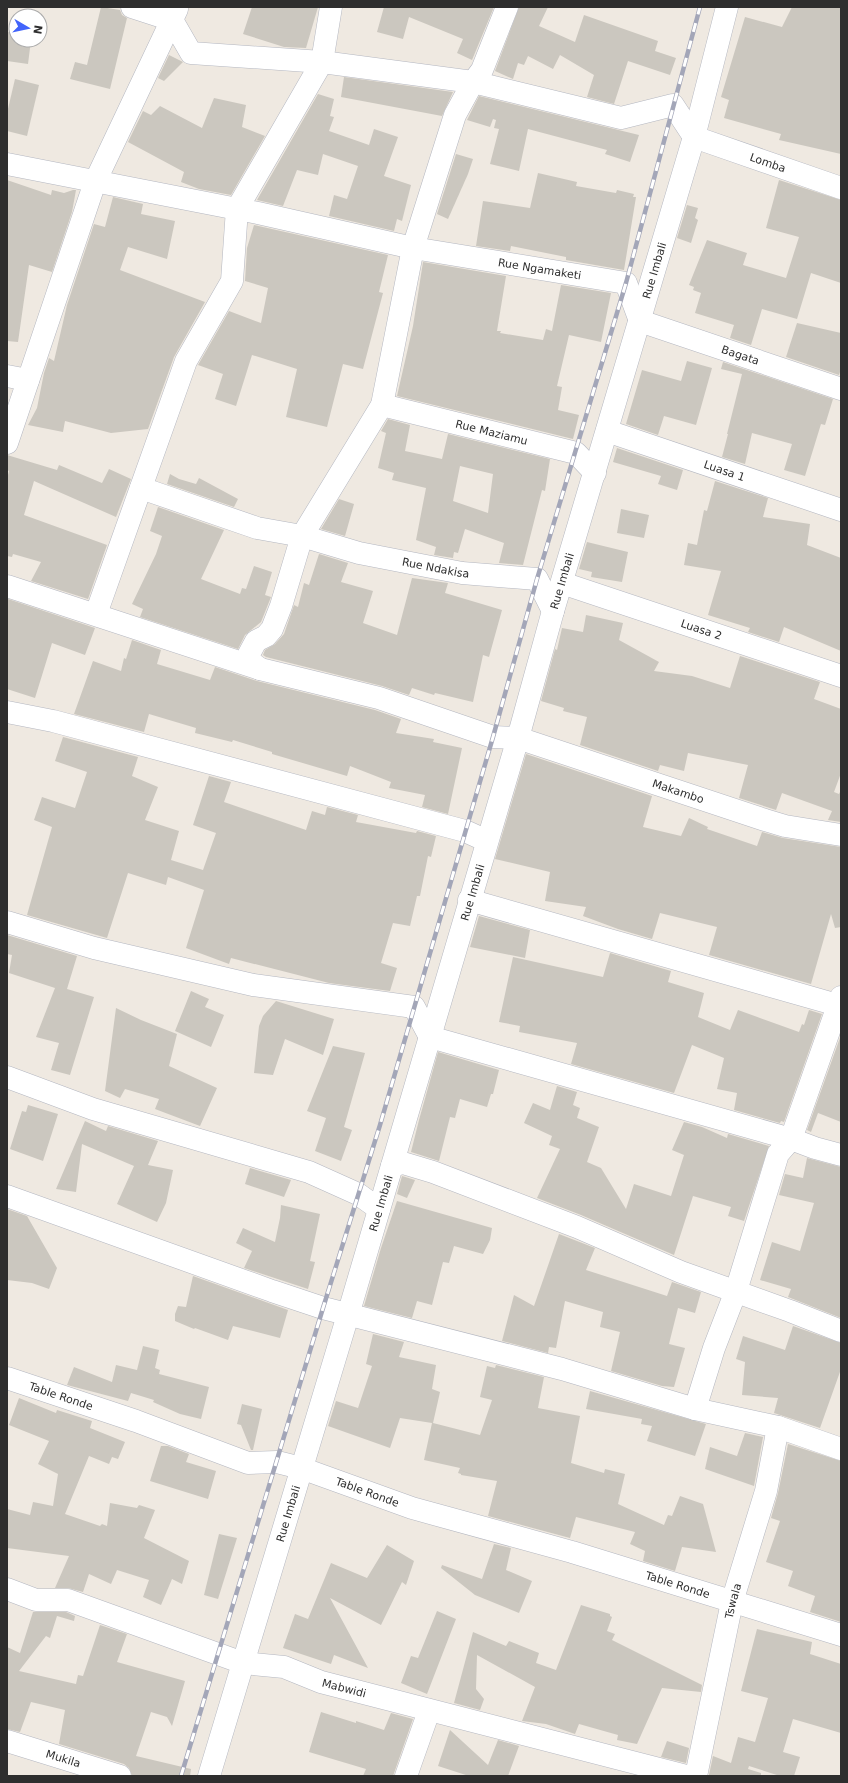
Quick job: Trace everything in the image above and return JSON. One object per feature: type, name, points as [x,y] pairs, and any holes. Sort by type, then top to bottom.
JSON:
[{"type":"street","points":[[132,7],[175,14]]},
{"type":"street","points":[[96,614],[186,361],[232,280],[237,209],[322,62],[331,7]]},
{"type":"street","points":[[260,669],[251,662],[249,654],[256,641],[266,636],[272,630],[281,606],[302,536],[382,405],[413,248],[455,115],[473,82],[482,70],[507,7]]},
{"type":"street","name":"Rue Imbali","points":[[209,1776],[348,1315],[469,900],[518,738],[553,611],[694,137],[727,7]]},
{"type":"street","points":[[175,14],[191,53],[322,62],[473,82],[621,118],[673,105],[694,137]]},
{"type":"street","points":[[7,443],[95,182],[175,14]]},
{"type":"street","name":"Lomba","points":[[694,137],[841,188]]},
{"type":"street","points":[[7,164],[237,209],[413,248]]},
{"type":"street","name":"Rue Ngamaketi","points":[[413,248],[626,283],[640,321]]},
{"type":"street","name":"Bagata","points":[[640,321],[841,389]]},
{"type":"street","points":[[7,376],[28,380]]},
{"type":"street","name":"Rue Maziamu","points":[[382,405],[576,453],[594,473]]},
{"type":"street","name":"Luasa 1","points":[[607,431],[841,510]]},
{"type":"street","points":[[141,488],[256,528],[302,536]]},
{"type":"street","name":"Rue Ndakisa","points":[[302,536],[359,553],[462,573],[537,579],[553,611]]},
{"type":"street","name":"Luasa 2","points":[[562,583],[841,676]]},
{"type":"street","name":"Makambo","points":[[7,586],[260,669],[379,698],[493,737],[518,738],[785,826],[841,836]]},
{"type":"street","points":[[7,712],[54,721],[188,756],[465,831],[487,841]]},
{"type":"street","points":[[469,900],[840,1003],[791,1139],[778,1154],[736,1291],[714,1348],[695,1409]]},
{"type":"street","points":[[7,922],[94,948],[253,985],[414,1007],[430,1037],[791,1139],[815,1148],[841,1155]]},
{"type":"street","points":[[7,1077],[93,1109],[309,1172],[358,1194],[379,1209]]},
{"type":"street","points":[[392,1166],[403,1163],[433,1172],[577,1227],[681,1272],[736,1291],[841,1331]]},
{"type":"street","points":[[7,1196],[272,1291],[348,1315],[562,1369],[695,1409],[778,1427],[841,1449]]},
{"type":"street","name":"Table Ronde","points":[[7,1378],[136,1421],[248,1463],[277,1462],[301,1468],[412,1508],[572,1552],[841,1635]]},
{"type":"street","name":"Tswala","points":[[696,1776],[732,1602],[766,1491],[778,1427]]},
{"type":"street","name":"Mabwidi","points":[[7,1589],[36,1600],[68,1600],[243,1663],[284,1667],[321,1682],[686,1776]]},
{"type":"street","points":[[406,1776],[429,1711]]},
{"type":"street","name":"Mukila","points":[[7,1741],[120,1776]]},
{"type":"building","points":[[101,7],[120,10],[122,15],[127,18],[110,89],[70,79],[75,62],[87,65]]},
{"type":"building","points":[[252,7],[318,7],[306,48],[284,47],[243,34]]},
{"type":"building","points":[[384,7],[494,7],[472,60],[457,53],[463,39],[409,17],[403,39],[377,32]]},
{"type":"building","points":[[519,7],[548,7],[539,26],[575,42],[584,15],[658,41],[655,51],[676,58],[670,75],[628,61],[614,104],[587,97],[594,75],[560,55],[553,69],[528,56],[524,65],[518,63],[513,79],[495,71]]},
{"type":"building","points":[[792,7],[841,7],[841,154],[779,140],[781,134],[724,118],[729,100],[721,97],[745,17],[782,27]]},
{"type":"building","points":[[7,32],[8,48],[30,48],[28,64],[7,61]]},
{"type":"building","points":[[169,55],[183,62],[164,81],[158,78]]},
{"type":"building","points":[[344,77],[453,92],[442,116],[341,97]]},
{"type":"building","points":[[15,79],[39,85],[27,136],[7,131],[7,113]]},
{"type":"building","points":[[318,94],[334,99],[330,116],[334,117],[329,131],[369,145],[374,129],[398,137],[384,176],[411,185],[402,221],[397,219],[394,231],[329,216],[334,195],[347,199],[358,166],[323,154],[318,175],[297,170],[283,206],[257,200]]},
{"type":"building","points":[[479,96],[639,135],[630,162],[605,154],[607,150],[528,129],[519,171],[490,164],[499,129],[494,128],[496,120],[493,119],[490,127],[467,120]]},
{"type":"building","points":[[214,98],[246,105],[242,127],[265,136],[231,195],[199,189],[181,182],[184,172],[128,142],[143,111],[151,115],[160,106],[202,128]]},
{"type":"building","points":[[456,154],[473,159],[448,219],[437,214]]},
{"type":"building","points":[[538,173],[577,182],[576,186],[616,193],[617,190],[634,194],[633,197],[636,197],[624,270],[566,260],[566,257],[511,246],[510,251],[476,246],[483,201],[530,208]]},
{"type":"building","points":[[7,180],[51,195],[52,190],[64,193],[76,190],[72,212],[52,272],[29,265],[18,342],[7,341]]},
{"type":"building","points":[[779,180],[841,200],[841,283],[811,273],[797,319],[762,309],[751,345],[730,338],[734,325],[695,313],[701,293],[693,290],[694,287],[689,285],[707,240],[747,253],[743,265],[786,278],[799,237],[766,228]]},
{"type":"building","points":[[113,197],[143,204],[141,214],[175,221],[167,259],[128,247],[120,270],[205,302],[174,357],[148,429],[111,433],[65,421],[63,432],[28,425],[37,408],[44,373],[49,358],[54,361],[67,305],[94,224],[105,227]]},
{"type":"building","points":[[687,205],[698,208],[695,218],[698,220],[691,243],[677,238]]},
{"type":"building","points":[[254,225],[388,255],[379,292],[383,293],[363,369],[343,364],[327,427],[286,417],[297,369],[252,355],[236,406],[215,399],[223,374],[198,365],[229,311],[261,323],[268,288],[245,281],[247,248]]},
{"type":"building","points":[[423,262],[506,276],[497,331],[501,331],[500,333],[543,340],[546,329],[552,331],[561,285],[611,293],[601,342],[569,335],[557,386],[562,387],[558,410],[579,415],[573,439],[397,396],[413,326]]},
{"type":"building","points":[[797,323],[841,333],[841,369],[839,375],[786,357]]},
{"type":"building","points":[[687,361],[712,368],[696,425],[664,416],[658,435],[626,424],[642,370],[681,381]]},
{"type":"building","points":[[723,362],[833,399],[825,425],[821,424],[805,476],[784,470],[792,444],[752,433],[745,464],[722,457],[742,374],[721,369]]},
{"type":"building","points":[[388,419],[410,425],[405,451],[442,459],[448,434],[550,459],[545,491],[542,490],[523,565],[499,563],[504,543],[465,529],[458,553],[454,552],[453,558],[434,555],[436,547],[416,540],[426,488],[392,480],[394,473],[378,468],[386,433],[381,431]],"holes":[[[460,466],[493,474],[488,513],[453,501]]]},
{"type":"building","points":[[617,448],[683,470],[677,490],[658,484],[661,476],[613,462]]},
{"type":"building","points":[[7,455],[57,470],[59,465],[102,483],[109,469],[131,479],[116,517],[34,481],[24,515],[107,545],[88,599],[31,581],[41,562],[13,554],[12,557],[7,556],[7,479],[9,471],[7,470]]},
{"type":"building","points":[[170,474],[179,479],[196,484],[199,478],[238,499],[234,507],[167,484]]},
{"type":"building","points":[[715,481],[768,498],[763,517],[810,524],[807,545],[841,558],[841,651],[784,627],[779,642],[748,632],[750,628],[708,615],[721,571],[684,565],[688,543],[697,545],[704,510],[707,511]]},
{"type":"building","points":[[339,499],[354,504],[345,536],[321,529]]},
{"type":"building","points":[[158,507],[224,530],[201,579],[240,594],[242,588],[246,589],[254,566],[272,572],[265,595],[271,597],[261,622],[245,635],[238,649],[140,617],[143,609],[132,604],[156,554],[162,536],[150,531]]},
{"type":"building","points":[[621,509],[649,515],[644,538],[617,533]]},
{"type":"building","points":[[587,542],[628,552],[622,582],[591,577],[592,572],[579,569]]},
{"type":"building","points":[[319,554],[348,563],[341,582],[373,591],[363,623],[397,635],[412,578],[448,583],[445,593],[502,610],[489,657],[483,655],[473,702],[435,693],[434,695],[412,688],[409,695],[382,686],[263,655],[265,650],[275,644],[284,634],[294,605],[298,607],[304,583],[309,585]]},
{"type":"building","points":[[8,599],[95,628],[85,655],[52,643],[35,698],[7,689]]},
{"type":"building","points":[[586,615],[623,623],[619,640],[659,662],[654,671],[692,676],[730,688],[740,656],[820,682],[814,699],[841,709],[841,773],[834,792],[839,794],[841,790],[841,822],[828,820],[832,811],[782,793],[776,810],[739,798],[748,765],[688,753],[684,771],[660,765],[658,771],[580,745],[587,717],[563,711],[564,708],[541,701],[555,649],[557,650],[562,628],[583,632]]},
{"type":"building","points":[[132,640],[161,650],[157,664],[210,680],[215,667],[257,681],[375,710],[401,719],[396,733],[434,739],[433,742],[462,748],[448,814],[422,807],[425,795],[389,788],[391,782],[350,766],[347,776],[272,754],[272,752],[233,740],[232,742],[195,733],[196,728],[149,714],[144,732],[74,714],[93,661],[121,671],[124,658],[126,659]]},
{"type":"building","points":[[63,737],[138,757],[132,776],[158,787],[145,820],[179,831],[171,860],[203,870],[216,833],[193,825],[209,776],[231,782],[224,802],[306,830],[312,811],[325,815],[327,807],[358,815],[356,822],[416,833],[417,831],[436,836],[431,857],[428,856],[420,896],[417,896],[410,926],[393,923],[381,963],[397,968],[390,991],[329,983],[231,958],[229,964],[186,948],[204,890],[168,877],[166,885],[128,873],[107,938],[27,915],[52,827],[34,820],[42,797],[75,808],[87,772],[55,761]]},
{"type":"building","points":[[526,754],[652,796],[643,827],[681,836],[689,818],[708,827],[707,829],[757,846],[762,832],[783,838],[841,847],[841,927],[835,928],[831,914],[811,984],[709,955],[717,927],[660,913],[652,939],[618,929],[583,916],[586,907],[545,901],[550,872],[495,859]]},
{"type":"building","points":[[479,916],[530,930],[525,958],[470,947]]},
{"type":"building","points":[[7,935],[77,956],[67,989],[94,997],[70,1075],[51,1070],[59,1043],[36,1037],[55,988],[9,973],[12,955],[7,954]]},
{"type":"building","points":[[610,953],[671,971],[668,982],[704,993],[698,1017],[730,1030],[738,1010],[799,1032],[802,1024],[804,1025],[809,1010],[822,1014],[784,1122],[781,1121],[780,1123],[734,1110],[737,1093],[717,1089],[724,1058],[692,1045],[674,1093],[571,1064],[577,1043],[519,1032],[520,1026],[499,1022],[513,957],[603,977]]},
{"type":"building","points":[[191,991],[209,999],[205,1007],[224,1015],[211,1047],[175,1031]]},
{"type":"building","points":[[276,1001],[334,1019],[323,1055],[285,1039],[273,1075],[254,1073],[259,1026],[263,1016]]},
{"type":"building","points":[[116,1008],[141,1020],[177,1034],[169,1066],[217,1088],[200,1126],[155,1109],[159,1099],[125,1089],[120,1098],[105,1091]]},
{"type":"building","points":[[841,1035],[841,1122],[818,1113],[811,1132],[807,1130]]},
{"type":"building","points":[[333,1046],[365,1053],[344,1127],[352,1130],[341,1161],[315,1151],[326,1118],[307,1111]]},
{"type":"building","points":[[438,1052],[499,1070],[493,1094],[491,1094],[487,1107],[460,1099],[455,1118],[450,1117],[439,1161],[411,1152]]},
{"type":"building","points":[[557,1086],[577,1092],[573,1105],[580,1108],[577,1118],[599,1127],[587,1162],[601,1168],[626,1209],[634,1184],[671,1196],[684,1155],[672,1150],[684,1122],[702,1127],[727,1138],[728,1134],[769,1146],[744,1221],[728,1216],[731,1207],[693,1196],[674,1255],[581,1215],[537,1198],[560,1149],[549,1145],[552,1136],[524,1123],[533,1103],[550,1110]]},
{"type":"building","points":[[28,1105],[58,1114],[43,1161],[10,1149],[22,1111],[26,1112]]},
{"type":"building","points":[[85,1121],[106,1131],[108,1126],[158,1141],[148,1165],[173,1170],[166,1203],[157,1222],[117,1204],[134,1166],[82,1144],[76,1192],[56,1189]]},
{"type":"building","points":[[807,1158],[841,1167],[841,1318],[788,1297],[791,1289],[760,1280],[772,1242],[800,1251],[814,1203],[779,1195],[785,1174],[803,1178]]},
{"type":"building","points":[[250,1168],[291,1180],[284,1197],[245,1184]]},
{"type":"building","points":[[402,1176],[415,1180],[407,1198],[397,1194]]},
{"type":"building","points":[[397,1201],[492,1228],[490,1240],[483,1254],[454,1246],[449,1263],[443,1262],[432,1305],[417,1301],[412,1318],[364,1306]]},
{"type":"building","points":[[281,1205],[320,1214],[310,1261],[315,1262],[308,1289],[244,1268],[252,1251],[236,1243],[243,1228],[275,1242]]},
{"type":"building","points":[[7,1209],[27,1216],[57,1268],[49,1289],[32,1283],[7,1280]]},
{"type":"building","points":[[559,1234],[595,1248],[586,1270],[667,1296],[672,1282],[701,1292],[695,1313],[678,1308],[669,1344],[685,1348],[674,1387],[662,1386],[611,1371],[620,1332],[600,1327],[603,1312],[565,1301],[556,1348],[549,1347],[548,1353],[502,1341],[514,1295],[534,1306]]},
{"type":"building","points":[[193,1276],[288,1310],[280,1338],[233,1326],[228,1340],[175,1321],[175,1314],[178,1306],[186,1307]]},
{"type":"building","points":[[793,1326],[841,1343],[841,1369],[820,1428],[774,1413],[778,1398],[742,1395],[745,1362],[736,1359],[743,1336],[785,1350]]},
{"type":"building","points":[[373,1334],[404,1342],[399,1357],[436,1365],[432,1389],[440,1392],[433,1423],[480,1435],[492,1400],[480,1397],[487,1366],[495,1368],[496,1365],[544,1377],[538,1408],[580,1416],[571,1463],[604,1473],[605,1469],[625,1474],[618,1504],[664,1525],[668,1515],[672,1516],[680,1496],[703,1504],[716,1552],[682,1547],[675,1571],[643,1561],[645,1551],[630,1544],[635,1532],[576,1517],[570,1538],[488,1516],[497,1481],[461,1475],[458,1473],[460,1468],[424,1460],[432,1423],[400,1418],[390,1448],[328,1426],[336,1401],[358,1408],[372,1366],[366,1364]]},
{"type":"building","points":[[143,1346],[159,1350],[155,1368],[160,1370],[159,1374],[209,1387],[201,1419],[180,1414],[153,1402],[154,1400],[131,1393],[128,1401],[67,1385],[74,1367],[112,1382],[116,1365],[137,1370]]},
{"type":"building","points":[[590,1391],[706,1424],[695,1456],[647,1441],[652,1426],[641,1424],[642,1419],[586,1409]]},
{"type":"building","points":[[19,1398],[56,1413],[57,1410],[92,1421],[90,1428],[125,1442],[118,1459],[112,1457],[109,1464],[89,1456],[65,1514],[100,1526],[102,1524],[107,1526],[110,1503],[137,1508],[139,1505],[155,1510],[144,1538],[189,1561],[182,1584],[172,1579],[161,1605],[143,1597],[149,1580],[117,1570],[111,1584],[89,1574],[83,1592],[68,1588],[55,1588],[69,1556],[7,1548],[7,1509],[30,1515],[33,1502],[53,1506],[58,1474],[38,1464],[49,1441],[9,1425]]},
{"type":"building","points":[[242,1404],[262,1409],[253,1450],[251,1450],[241,1425],[237,1424]]},
{"type":"building","points":[[745,1433],[763,1437],[754,1486],[705,1469],[710,1447],[737,1456]]},
{"type":"building","points":[[788,1444],[841,1461],[841,1622],[810,1612],[815,1596],[788,1586],[793,1571],[766,1562],[780,1521],[771,1518],[778,1493]]},
{"type":"building","points":[[161,1446],[168,1446],[189,1454],[186,1462],[216,1471],[208,1499],[150,1481]]},
{"type":"building","points":[[219,1534],[237,1538],[218,1599],[204,1595]]},
{"type":"building","points":[[494,1544],[511,1548],[506,1570],[532,1581],[519,1613],[475,1595],[441,1568],[442,1565],[482,1579]]},
{"type":"building","points":[[387,1545],[414,1561],[406,1585],[402,1582],[381,1625],[330,1598],[368,1668],[334,1655],[331,1664],[283,1648],[295,1614],[308,1619],[331,1563],[367,1578]]},
{"type":"building","points":[[581,1605],[610,1614],[612,1617],[607,1631],[615,1634],[612,1640],[702,1685],[701,1692],[662,1688],[637,1744],[617,1740],[618,1735],[579,1724],[575,1734],[546,1724],[522,1721],[535,1687],[477,1655],[476,1689],[484,1699],[480,1710],[454,1703],[473,1632],[506,1646],[509,1641],[539,1653],[536,1663],[556,1670]]},
{"type":"building","points":[[437,1611],[456,1619],[427,1694],[401,1683],[411,1656],[418,1658]]},
{"type":"building","points":[[33,1612],[66,1612],[75,1616],[74,1621],[57,1616],[50,1638],[46,1636],[19,1671],[76,1684],[78,1675],[83,1676],[100,1625],[127,1634],[117,1662],[185,1681],[172,1726],[167,1717],[151,1712],[136,1756],[191,1769],[190,1776],[132,1776],[129,1768],[124,1764],[59,1744],[65,1710],[31,1702],[20,1732],[7,1729],[7,1647],[20,1653]]},
{"type":"building","points":[[757,1629],[812,1642],[810,1654],[841,1664],[841,1733],[793,1719],[783,1752],[800,1757],[794,1776],[780,1776],[749,1766],[748,1769],[761,1773],[761,1776],[712,1776],[709,1775],[713,1756],[731,1763],[738,1737],[755,1742],[768,1698],[741,1691]]},
{"type":"building","points":[[321,1712],[384,1730],[391,1713],[413,1719],[393,1776],[363,1776],[366,1769],[309,1752]]},
{"type":"building","points":[[450,1730],[488,1765],[498,1740],[519,1746],[508,1776],[469,1776],[438,1766]]},
{"type":"building","points":[[667,1741],[689,1748],[686,1763],[661,1757]]},
{"type":"railway","points":[[181,1776],[380,1125],[493,737],[537,579],[626,283],[700,7]]}]
